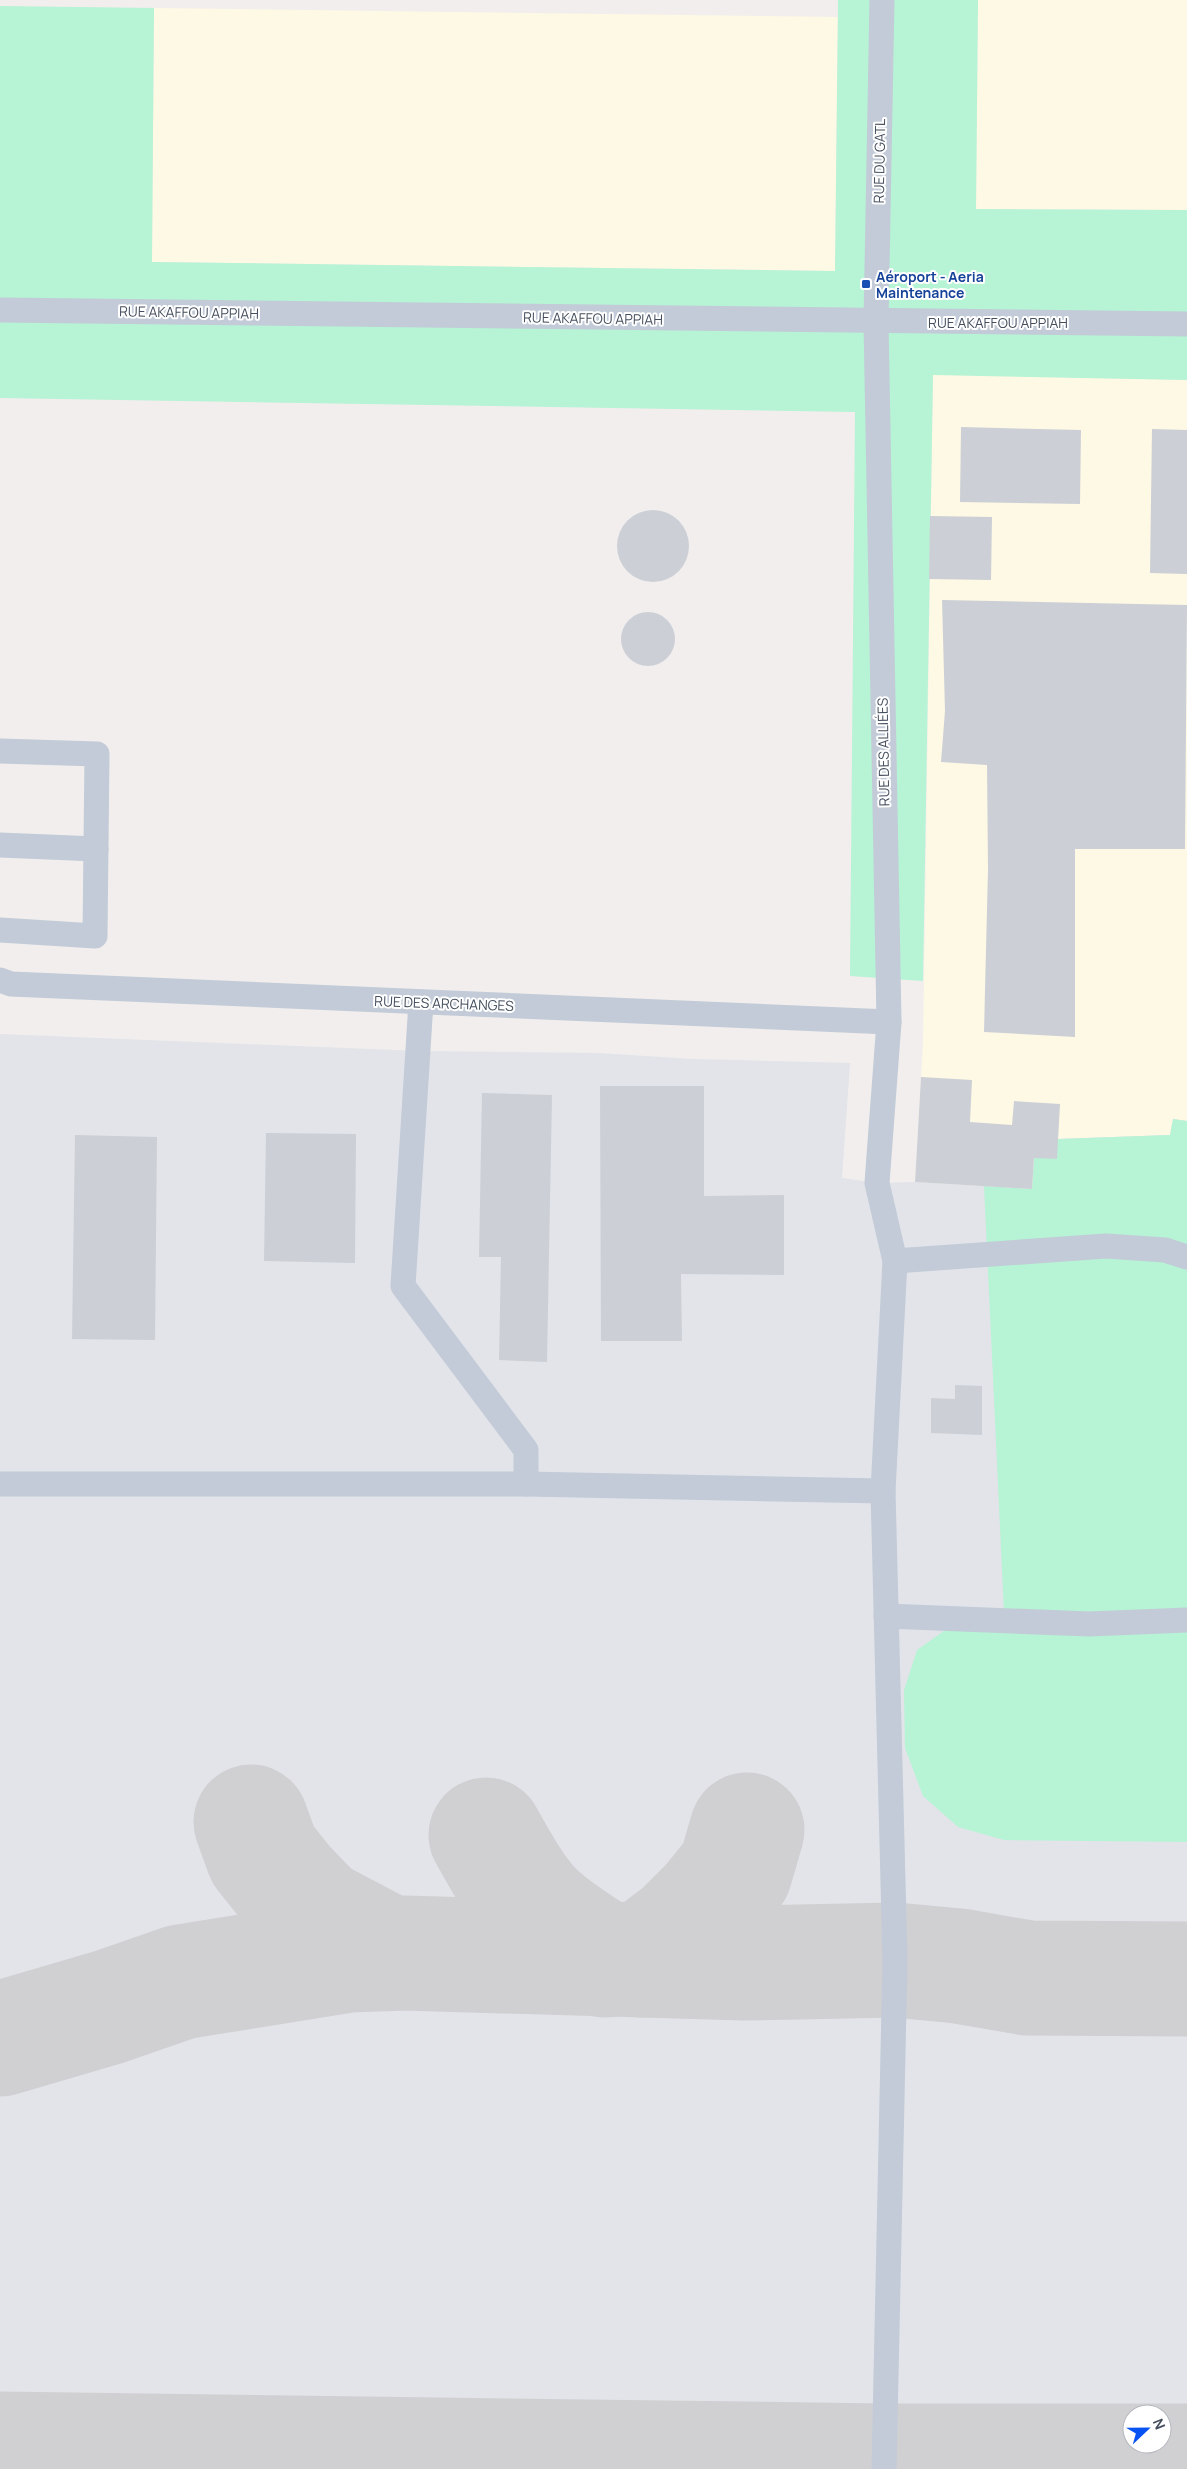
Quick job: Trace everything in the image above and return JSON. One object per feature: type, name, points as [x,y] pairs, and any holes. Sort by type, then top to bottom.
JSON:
[{"type":"lane","name":"RUE DU GATL","points":[[876,322],[882,0]]},
{"type":"lane","name":"RUE AKAFFOU APPIAH","points":[[0,310],[876,322],[1187,324]]},
{"type":"lane","name":"RUE DES ALLIÉES","points":[[876,322],[889,1022],[878,1183],[895,1261],[883,1492],[895,1960],[884,2469]]},
{"type":"lane","points":[[0,751],[97,754],[95,936],[0,930]]},
{"type":"lane","points":[[0,845],[96,849]]},
{"type":"lane","name":"RUE DES ARCHANGES","points":[[0,980],[10,984],[889,1022]]},
{"type":"lane","points":[[421,1002],[403,1286],[526,1450],[526,1484]]},
{"type":"lane","points":[[895,1261],[1106,1246],[1164,1250],[1187,1256]]},
{"type":"lane","points":[[0,1484],[526,1484],[883,1492]]},
{"type":"lane","points":[[886,1616],[1089,1624],[1187,1620]]},
{"type":"shaded area","points":[[978,0],[1187,0],[1187,210],[976,209]]},
{"type":"shaded area","points":[[154,8],[838,17],[835,271],[152,262]]},
{"type":"shaded area","points":[[933,374],[1187,380],[1187,1121],[1173,1120],[1171,1135],[1058,1139],[1034,1158],[1032,1189],[915,1182],[923,1042]]},
{"type":"shaded area","points":[[0,1034],[418,1051],[599,1053],[693,1059],[850,1063],[842,1178],[877,1183],[915,1182],[1032,1189],[1058,1139],[1170,1135],[1173,1119],[1187,1121],[1187,2469],[0,2469]]},
{"type":"green space","points":[[838,0],[978,0],[976,209],[1187,210],[1187,380],[933,375],[923,981],[850,976],[855,412],[0,398],[0,6],[154,8],[152,262],[835,271]]},
{"type":"green space","points":[[1173,1119],[1187,1121],[1187,1842],[1004,1840],[958,1827],[923,1796],[905,1748],[904,1690],[917,1650],[958,1621],[1004,1613],[984,1186],[1032,1189],[1034,1158],[1058,1139],[1170,1135]]},
{"type":"building","points":[[961,427],[1081,430],[1080,504],[960,502]]},
{"type":"building","points":[[1152,429],[1187,430],[1187,574],[1150,573]]},
{"type":"building","points":[[660,510],[679,520],[687,532],[689,546],[687,560],[679,572],[667,580],[646,582],[627,572],[619,560],[617,539],[627,520],[639,512]]},
{"type":"building","points":[[930,516],[992,517],[991,580],[929,579]]},
{"type":"building","points":[[942,600],[1187,605],[1185,849],[1075,849],[1075,1037],[984,1032],[988,869],[987,765],[941,762],[945,711]]},
{"type":"building","points":[[643,612],[653,612],[667,620],[673,629],[675,639],[673,649],[667,658],[653,666],[643,666],[633,661],[626,654],[621,644],[621,634],[626,624],[633,617]]},
{"type":"building","points":[[921,1077],[972,1080],[970,1122],[1012,1125],[1014,1101],[1060,1104],[1057,1159],[1034,1158],[1032,1189],[915,1182]]},
{"type":"building","points":[[600,1086],[704,1086],[704,1196],[784,1195],[784,1275],[681,1274],[682,1341],[601,1341]]},
{"type":"building","points":[[482,1093],[552,1095],[547,1362],[499,1360],[501,1257],[479,1257]]},
{"type":"building","points":[[266,1133],[356,1134],[355,1263],[264,1261]]},
{"type":"building","points":[[75,1135],[157,1137],[155,1340],[72,1339]]},
{"type":"building","points":[[955,1385],[982,1386],[982,1435],[931,1433],[931,1398],[955,1399]]},
{"type":"taxiway","points":[[251,1822],[263,1855],[288,1886],[316,1915],[388,1953]]},
{"type":"taxiway","points":[[643,1960],[681,1931],[708,1904],[735,1871],[747,1830]]},
{"type":"taxiway","points":[[486,1835],[513,1882],[533,1907],[558,1929],[605,1960]]},
{"type":"taxiway","points":[[0,2039],[109,2007],[181,1982],[349,1955],[404,1953],[745,1963],[895,1960],[959,1966],[1028,1978],[1187,1979]]},
{"type":"taxiway","points":[[0,2449],[884,2461],[1187,2461]]},
{"type":"place","name":"Aéroport - Aeria Maintenance","points":[[866,284]]}]
